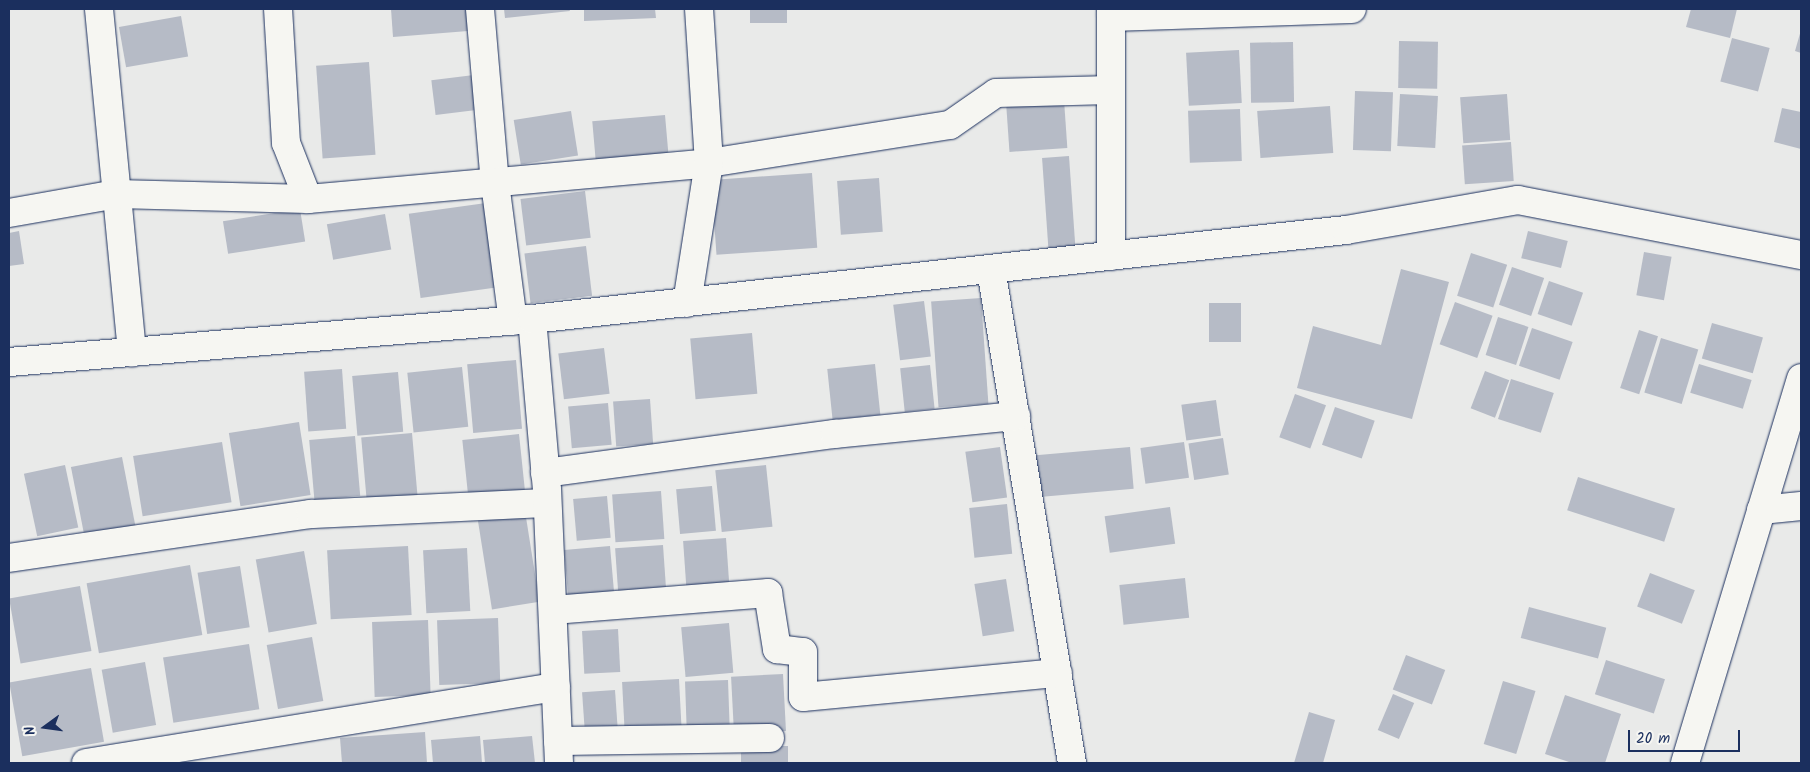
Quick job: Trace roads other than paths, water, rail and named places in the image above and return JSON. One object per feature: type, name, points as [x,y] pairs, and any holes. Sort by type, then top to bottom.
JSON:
[{"type":"street","points":[[99,9],[132,352]]},
{"type":"street","points":[[278,9],[286,143],[308,199]]},
{"type":"street","points":[[480,9],[495,183],[523,320],[545,473],[553,610],[558,752],[770,738]]},
{"type":"street","points":[[687,303],[709,163],[699,9]]},
{"type":"street","points":[[1111,256],[1111,13],[1352,9]]},
{"type":"street","points":[[9,213],[117,194],[308,199],[709,163],[950,125],[996,93],[1112,90]]},
{"type":"street","points":[[9,362],[523,320],[687,303],[1346,230],[1518,200],[1801,255]]},
{"type":"street","points":[[991,269],[1072,763]]},
{"type":"street","points":[[1685,763],[1801,378]]},
{"type":"street","points":[[545,473],[835,434],[1016,416]]},
{"type":"street","points":[[9,558],[311,514],[547,503]]},
{"type":"street","points":[[1762,510],[1801,506]]},
{"type":"street","points":[[553,610],[768,593],[777,649],[803,652],[803,697],[1058,673]]},
{"type":"street","points":[[86,763],[556,687]]}]
